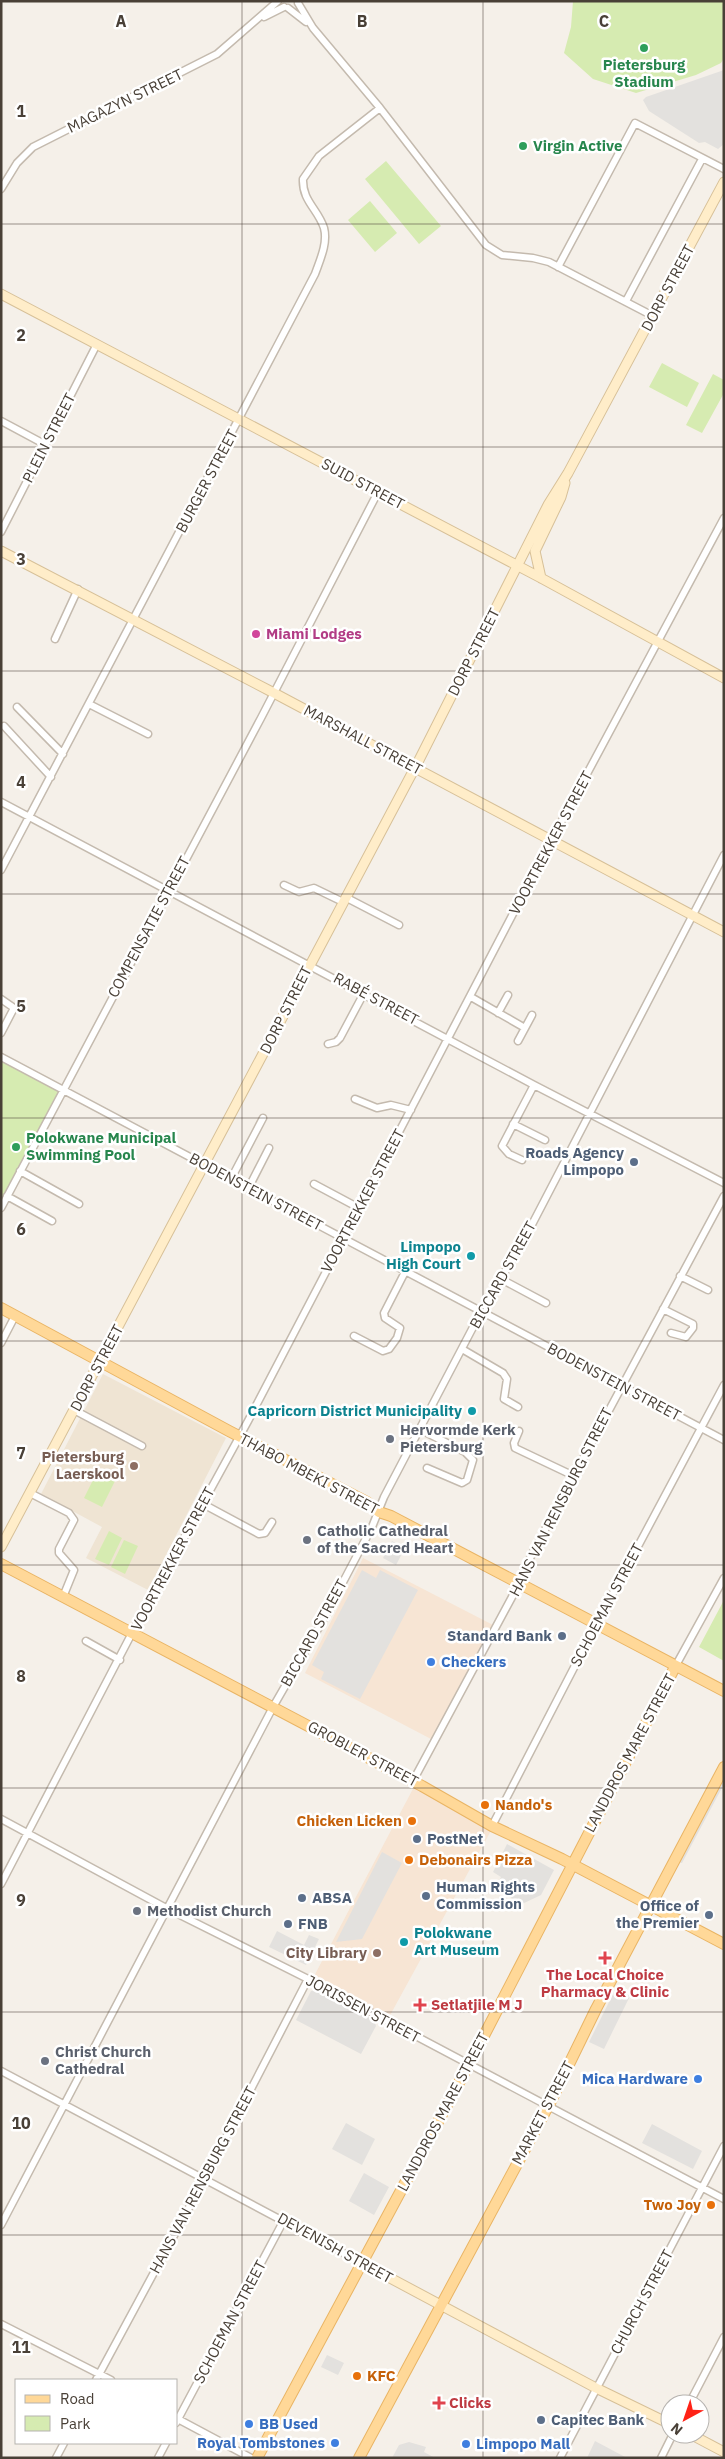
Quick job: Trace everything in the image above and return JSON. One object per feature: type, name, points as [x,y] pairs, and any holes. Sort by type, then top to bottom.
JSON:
[{"type":"main road","name":"THABO MBEKI STREET","points":[[1,1308],[240,1437],[367,1502],[379,1512],[391,1516],[675,1667],[724,1691]]},
{"type":"main road","name":"GROBLER STREET","points":[[1,1564],[413,1781],[492,1826],[572,1865],[724,1944]]},
{"type":"main road","name":"LANDDROS MARE STREET","points":[[258,2458],[468,2065],[675,1667]]},
{"type":"main road","name":"MARKET STREET","points":[[359,2458],[547,2106],[724,1767]]},
{"type":"street","points":[[278,1],[313,28]]},
{"type":"street","name":"MAGAZYN STREET","points":[[1,189],[17,163],[33,147],[217,54],[278,1]]},
{"type":"street","points":[[298,2],[313,28],[380,108],[452,204],[490,249],[502,256],[542,259],[653,316]]},
{"type":"street","name":"MAGAZYN STREET","points":[[258,20],[298,2]]},
{"type":"street","name":"BURGER STREET","points":[[1,870],[316,274],[325,238],[323,227],[305,196],[304,179],[320,156],[380,108]]},
{"type":"street","points":[[558,266],[635,123],[724,169]]},
{"type":"street","points":[[626,301],[702,159]]},
{"type":"street","name":"DORP STREET","points":[[1,1547],[415,767],[548,504],[568,473],[724,182]]},
{"type":"street","name":"SUID STREET","points":[[1,294],[541,578],[724,678]]},
{"type":"street","name":"PLEIN STREET","points":[[1,532],[97,344]]},
{"type":"street","points":[[1,421],[46,445]]},
{"type":"street","name":"DORP STREET","points":[[541,578],[536,551],[561,497],[568,473]]},
{"type":"street","name":"COMPENSATIE STREET","points":[[1,1208],[274,693],[378,492]]},
{"type":"street","name":"VOORTREKKER STREET","points":[[1,1884],[132,1634],[240,1437],[551,841],[724,518]]},
{"type":"street","name":"MARSHALL STREET","points":[[1,551],[415,767],[724,932]]},
{"type":"street","points":[[55,639],[78,590]]},
{"type":"street","points":[[89,704],[148,734]]},
{"type":"street","points":[[17,707],[63,754]]},
{"type":"street","points":[[4,726],[50,777]]},
{"type":"street","name":"RABÉ STREET","points":[[1,802],[310,964],[534,1085],[724,1183]]},
{"type":"street","name":"BICCARD STREET","points":[[1,2225],[273,1707],[322,1622],[379,1512],[384,1497],[481,1312],[525,1238],[724,855]]},
{"type":"street","points":[[284,885],[299,892],[311,888],[319,890],[344,899],[399,925]]},
{"type":"street","points":[[328,1044],[336,1042],[340,1038],[364,993]]},
{"type":"street","points":[[498,1013],[508,995]]},
{"type":"street","points":[[471,997],[525,1028]]},
{"type":"street","points":[[1,999],[14,1008],[1,1033]]},
{"type":"street","points":[[518,1040],[532,1015]]},
{"type":"street","name":"BODENSTEIN STREET","points":[[1,1057],[724,1440]]},
{"type":"street","points":[[522,1160],[509,1154],[502,1146],[534,1085]]},
{"type":"street","points":[[355,1099],[377,1108],[391,1105],[411,1110]]},
{"type":"street","points":[[231,1180],[263,1118]]},
{"type":"street","points":[[513,1124],[545,1140]]},
{"type":"street","points":[[248,1189],[269,1148]]},
{"type":"street","points":[[20,1171],[79,1204]]},
{"type":"street","points":[[314,1184],[359,1208]]},
{"type":"street","points":[[8,1196],[52,1221]]},
{"type":"street","name":"HANS VAN RENSBURG STREET","points":[[413,1781],[519,1583],[621,1386],[724,1196]]},
{"type":"street","points":[[354,1336],[383,1351],[389,1350],[400,1330],[398,1326],[385,1318],[384,1313],[406,1272]]},
{"type":"street","points":[[680,1276],[708,1290]]},
{"type":"street","points":[[500,1279],[546,1303]]},
{"type":"street","points":[[663,1309],[693,1324],[692,1331],[686,1337],[671,1333]]},
{"type":"street","points":[[1,1342],[15,1316]]},
{"type":"street","points":[[462,1349],[503,1373],[507,1380],[504,1399],[518,1407]]},
{"type":"street","name":"SCHOEMAN STREET","points":[[492,1826],[596,1625],[724,1385]]},
{"type":"street","points":[[74,1410],[142,1446]]},
{"type":"street","points":[[420,1430],[465,1452],[473,1460],[467,1480],[462,1483],[427,1468]]},
{"type":"street","points":[[519,1431],[513,1444],[515,1448],[574,1476]]},
{"type":"street","points":[[30,1492],[69,1514],[74,1520],[59,1549],[59,1553],[74,1570],[63,1597]]},
{"type":"street","points":[[202,1504],[259,1534],[265,1533],[272,1522]]},
{"type":"street","name":"LANDDROS MARE STREET","points":[[675,1667],[724,1578]]},
{"type":"street","points":[[86,1642],[120,1660]]},
{"type":"street","name":"JORISSEN STREET","points":[[1,1819],[166,1908],[308,1979],[724,2199]]},
{"type":"street","name":"HANS VAN RENSBURG STREET","points":[[96,2379],[205,2178],[308,1979]]},
{"type":"street","name":"DEVENISH STREET","points":[[1,2071],[284,2220],[596,2388],[660,2419]]},
{"type":"street","name":"CHURCH STREET","points":[[560,2458],[724,2146]]},
{"type":"street","name":"SCHOEMAN STREET","points":[[178,2418],[284,2220]]},
{"type":"street","points":[[1,2324],[109,2379]]},
{"type":"street","points":[[694,2394],[724,2337]]},
{"type":"street","points":[[178,2421],[251,2458]]},
{"type":"street","points":[[56,2458],[63,2444]]},
{"type":"street","points":[[158,2458],[165,2444]]},
{"type":"street","points":[[660,2458],[668,2444]]},
{"type":"street","points":[[709,2444],[724,2452]]},
{"type":"shaded area","points":[[724,70],[724,144],[718,149],[705,142],[699,143],[649,111],[643,100],[646,97]]},
{"type":"shaded area","name":"Pietersburg Laerskool","points":[[103,1374],[226,1438],[148,1590],[86,1558],[102,1527],[41,1494]]},
{"type":"shaded area","points":[[392,1541],[405,1548],[396,1565],[383,1558]]},
{"type":"shaded area","points":[[363,1558],[495,1626],[431,1739],[305,1673]]},
{"type":"shaded area","points":[[362,1570],[376,1578],[380,1570],[418,1590],[360,1699],[321,1679],[324,1672],[312,1665]]},
{"type":"shaded area","points":[[724,1776],[724,1784],[682,1863],[678,1862]]},
{"type":"shaded area","points":[[415,1785],[493,1827],[388,2019],[312,1980]]},
{"type":"shaded area","points":[[507,1844],[554,1870],[541,1895],[522,1904],[495,1888],[501,1877],[493,1872]]},
{"type":"shaded area","points":[[382,1852],[402,1863],[362,1939],[336,1942]]},
{"type":"shaded area","points":[[277,1931],[304,1945],[309,1935],[319,1939],[306,1965],[269,1947]]},
{"type":"shaded area","points":[[616,1988],[630,1996],[604,2049],[589,2042]]},
{"type":"shaded area","points":[[317,1990],[374,2020],[376,2026],[361,2054],[296,2020],[311,1991]]},
{"type":"shaded area","points":[[346,2123],[375,2139],[362,2165],[332,2149]]},
{"type":"shaded area","points":[[652,2124],[702,2151],[693,2169],[642,2143]]},
{"type":"shaded area","points":[[364,2173],[389,2187],[374,2215],[349,2201]]},
{"type":"shaded area","points":[[327,2355],[344,2363],[338,2375],[321,2367]]},
{"type":"shaded area","points":[[595,2441],[627,2458],[587,2458]]},
{"type":"shaded area","points":[[409,2442],[426,2447],[424,2452],[435,2458],[392,2458],[399,2445]]},
{"type":"green space","name":"Pietersburg Stadium","points":[[573,1],[724,1],[724,58],[721,63],[696,75],[636,93],[593,79],[564,53],[571,27]]},
{"type":"green space","points":[[386,161],[441,226],[419,244],[365,179]]},
{"type":"green space","points":[[370,201],[397,233],[375,252],[348,220]]},
{"type":"green space","points":[[662,363],[699,383],[687,407],[649,387]]},
{"type":"green space","points":[[713,374],[724,380],[724,393],[702,433],[686,425]]},
{"type":"green space","name":"Polokwane Municipal Swimming Pool","points":[[1,1060],[60,1091],[1,1203]]},
{"type":"green space","points":[[97,1472],[115,1481],[102,1507],[84,1498]]},
{"type":"green space","points":[[109,1531],[122,1538],[109,1565],[95,1559]]},
{"type":"green space","points":[[124,1540],[138,1546],[125,1574],[111,1567]]},
{"type":"green space","points":[[724,1600],[724,1661],[699,1647]]},
{"type":"place","name":"Pietersburg Stadium","points":[[644,48]]},
{"type":"place","name":"Virgin Active","points":[[523,146]]},
{"type":"place","name":"Miami Lodges","points":[[256,634]]},
{"type":"place","name":"Polokwane Municipal Swimming Pool","points":[[16,1147]]},
{"type":"place","name":"Roads Agency Limpopo","points":[[634,1162]]},
{"type":"place","name":"Limpopo High Court","points":[[471,1256]]},
{"type":"place","name":"Capricorn District Municipality","points":[[472,1411]]},
{"type":"place","name":"Hervormde Kerk Pietersburg","points":[[390,1439]]},
{"type":"place","name":"Pietersburg Laerskool","points":[[134,1466]]},
{"type":"place","name":"Catholic Cathedral of the Sacred Heart","points":[[307,1540]]},
{"type":"place","name":"Standard Bank","points":[[562,1636]]},
{"type":"place","name":"Checkers","points":[[431,1662]]},
{"type":"place","name":"Nando's","points":[[485,1805]]},
{"type":"place","name":"Chicken Licken","points":[[412,1821]]},
{"type":"place","name":"PostNet","points":[[417,1839]]},
{"type":"place","name":"Debonairs Pizza","points":[[409,1860]]},
{"type":"place","name":"Human Rights Commission","points":[[426,1896]]},
{"type":"place","name":"ABSA","points":[[302,1898]]},
{"type":"place","name":"Methodist Church","points":[[137,1911]]},
{"type":"place","name":"Office of the Premier","points":[[709,1915]]},
{"type":"place","name":"FNB","points":[[288,1924]]},
{"type":"place","name":"Polokwane Art Museum","points":[[404,1942]]},
{"type":"place","name":"City Library","points":[[377,1953]]},
{"type":"place","name":"The Local Choice Pharmacy & Clinic","points":[[605,1958]]},
{"type":"place","name":"Setlatjile M J","points":[[420,2005]]},
{"type":"place","name":"Christ Church Cathedral","points":[[45,2061]]},
{"type":"place","name":"Mica Hardware","points":[[698,2079]]},
{"type":"place","name":"Two Joy","points":[[711,2205]]},
{"type":"place","name":"KFC","points":[[357,2376]]},
{"type":"place","name":"Clicks","points":[[439,2403]]},
{"type":"place","name":"Capitec Bank","points":[[541,2420]]},
{"type":"place","name":"BB Used","points":[[249,2424]]},
{"type":"place","name":"Royal Tombstones","points":[[335,2443]]},
{"type":"place","name":"Limpopo Mall","points":[[466,2444]]}]
